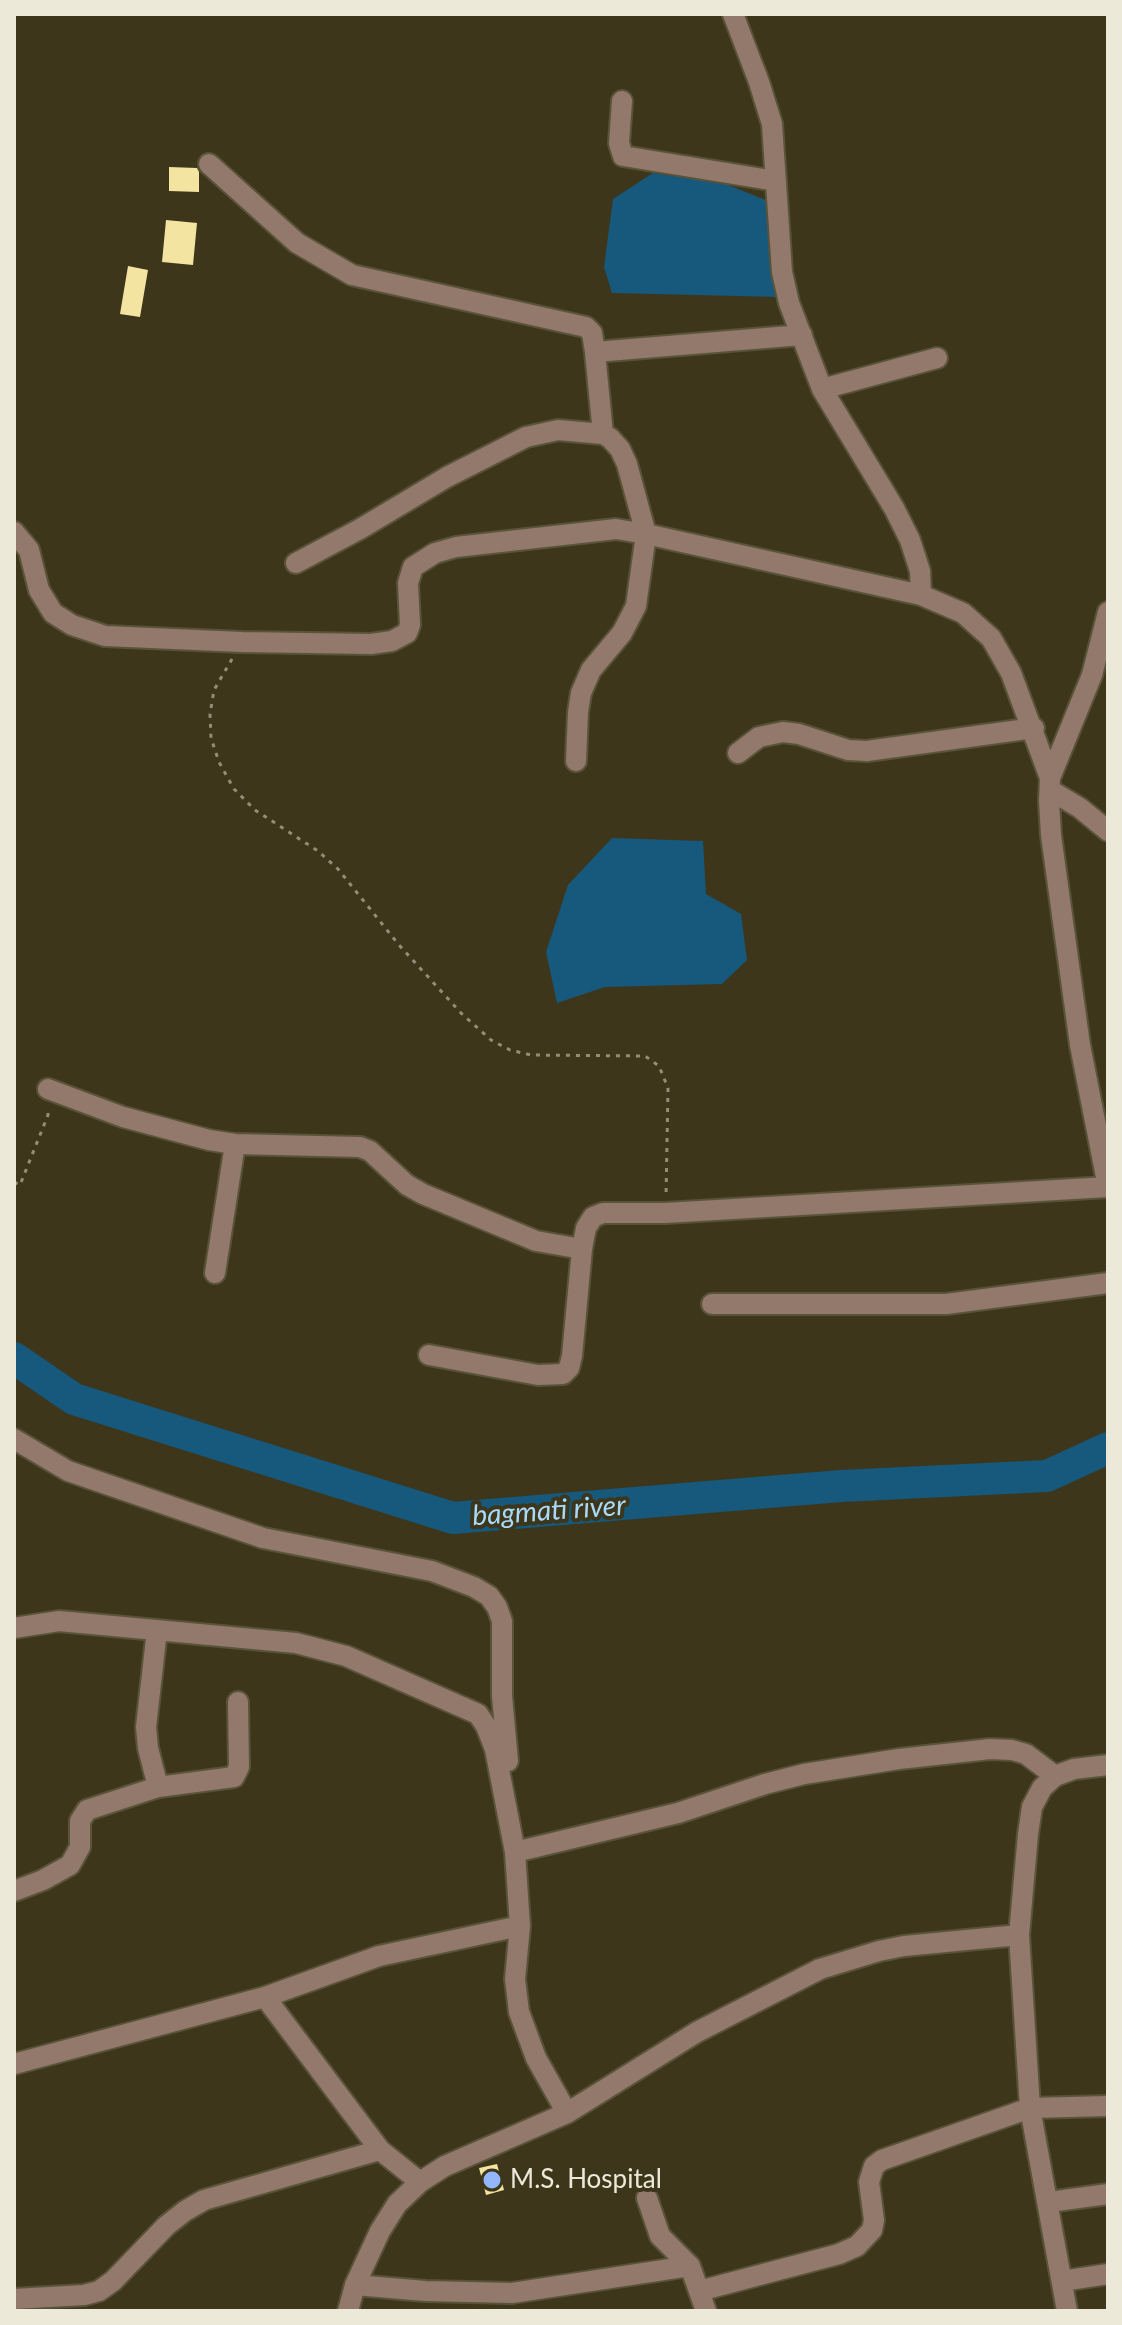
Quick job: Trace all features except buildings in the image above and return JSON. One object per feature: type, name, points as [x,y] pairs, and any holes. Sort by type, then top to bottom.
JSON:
[{"type":"street","points":[[733,14],[772,124],[782,272],[789,303],[822,389],[910,540],[920,571],[921,595]]},
{"type":"street","points":[[622,101],[619,143],[623,156],[776,181]]},
{"type":"street","points":[[209,164],[297,243],[352,275],[580,325],[592,333],[603,434]]},
{"type":"street","points":[[595,352],[802,335]]},
{"type":"street","points":[[822,389],[937,358]]},
{"type":"street","points":[[296,563],[447,477],[526,437],[558,430],[603,434],[620,449],[627,464],[646,534],[636,606],[622,633],[591,670],[581,693],[576,761]]},
{"type":"street","points":[[14,532],[29,550],[45,602],[53,613],[72,625],[105,636],[242,642],[371,644],[392,641],[407,633],[410,625],[408,583],[413,567],[435,553],[456,547],[616,529],[921,595],[963,613],[991,638],[1011,673],[1034,728],[1050,784],[1051,835],[1074,1005],[1108,1187],[665,1213],[598,1214],[588,1221],[582,1249],[572,1356],[569,1368],[563,1374],[538,1375],[429,1355]]},
{"type":"street","points":[[1050,784],[1100,676],[1108,612]]},
{"type":"street","points":[[738,753],[759,737],[783,732],[848,750],[867,751],[1034,728]]},
{"type":"street","points":[[1050,784],[1108,831]]},
{"type":"street","points":[[48,1089],[123,1117],[209,1140],[235,1144],[360,1147],[377,1156],[407,1185],[423,1194],[521,1236],[582,1249]]},
{"type":"street","points":[[215,1273],[235,1144]]},
{"type":"street","points":[[712,1304],[946,1304],[1108,1283]]},
{"type":"street","points":[[14,1439],[68,1471],[263,1538],[432,1571],[489,1596],[502,1621],[504,1730],[522,1850],[515,1979],[519,2012],[536,2058],[567,2113]]},
{"type":"street","points":[[14,1628],[59,1621],[296,1643],[346,1656],[467,1708],[478,1714],[495,1749],[522,1850]]},
{"type":"street","points":[[157,1630],[146,1727],[158,1787]]},
{"type":"street","points":[[14,1891],[51,1877],[70,1865],[80,1847],[80,1821],[87,1810],[158,1787],[222,1781],[237,1774],[238,1702]]},
{"type":"street","points":[[522,1850],[678,1813],[804,1774],[899,1759],[990,1749],[1012,1750],[1026,1754],[1055,1776]]},
{"type":"street","points":[[1067,2311],[1030,2108],[1019,1935],[1032,1807],[1042,1788],[1055,1776],[1074,1769],[1108,1765]]},
{"type":"street","points":[[14,2064],[265,1997],[379,1956],[520,1926]]},
{"type":"street","points":[[348,2311],[355,2285],[380,2231],[397,2204],[420,2182],[445,2166],[567,2113],[697,2032],[820,1969],[904,1946],[1019,1935]]},
{"type":"street","points":[[265,1997],[380,2150],[420,2182]]},
{"type":"street","points":[[647,2198],[660,2236],[690,2266],[702,2301],[857,2246],[872,2230],[874,2220],[869,2182],[874,2166],[882,2160],[1030,2108],[1108,2106]]},
{"type":"street","points":[[14,2299],[84,2295],[99,2291],[113,2281],[166,2226],[204,2200],[380,2150]]},
{"type":"street","points":[[1049,2202],[1108,2194]]},
{"type":"street","points":[[355,2285],[438,2292],[512,2293],[690,2266]]},
{"type":"street","points":[[1062,2281],[1108,2274]]},
{"type":"path","points":[[242,642],[214,690],[210,714],[211,738],[219,762],[234,789],[255,810],[318,851],[338,869],[399,945],[461,1013],[491,1040],[510,1050],[531,1055],[645,1056],[659,1066],[668,1088],[665,1213]]},
{"type":"path","points":[[14,1182],[20,1185],[48,1115],[48,1089]]},
{"type":"water","points":[[653,173],[723,183],[768,201],[780,297],[612,293],[604,267],[613,199]]},
{"type":"water","points":[[612,838],[703,841],[706,894],[741,914],[747,960],[722,984],[605,987],[557,1003],[546,952],[568,885]]},
{"type":"waterway","name":"bagmati river","points":[[14,1358],[74,1399],[453,1518],[841,1486],[1047,1476],[1108,1448]]},
{"type":"place","name":"M.S. Hospital","points":[[492,2180]]}]
